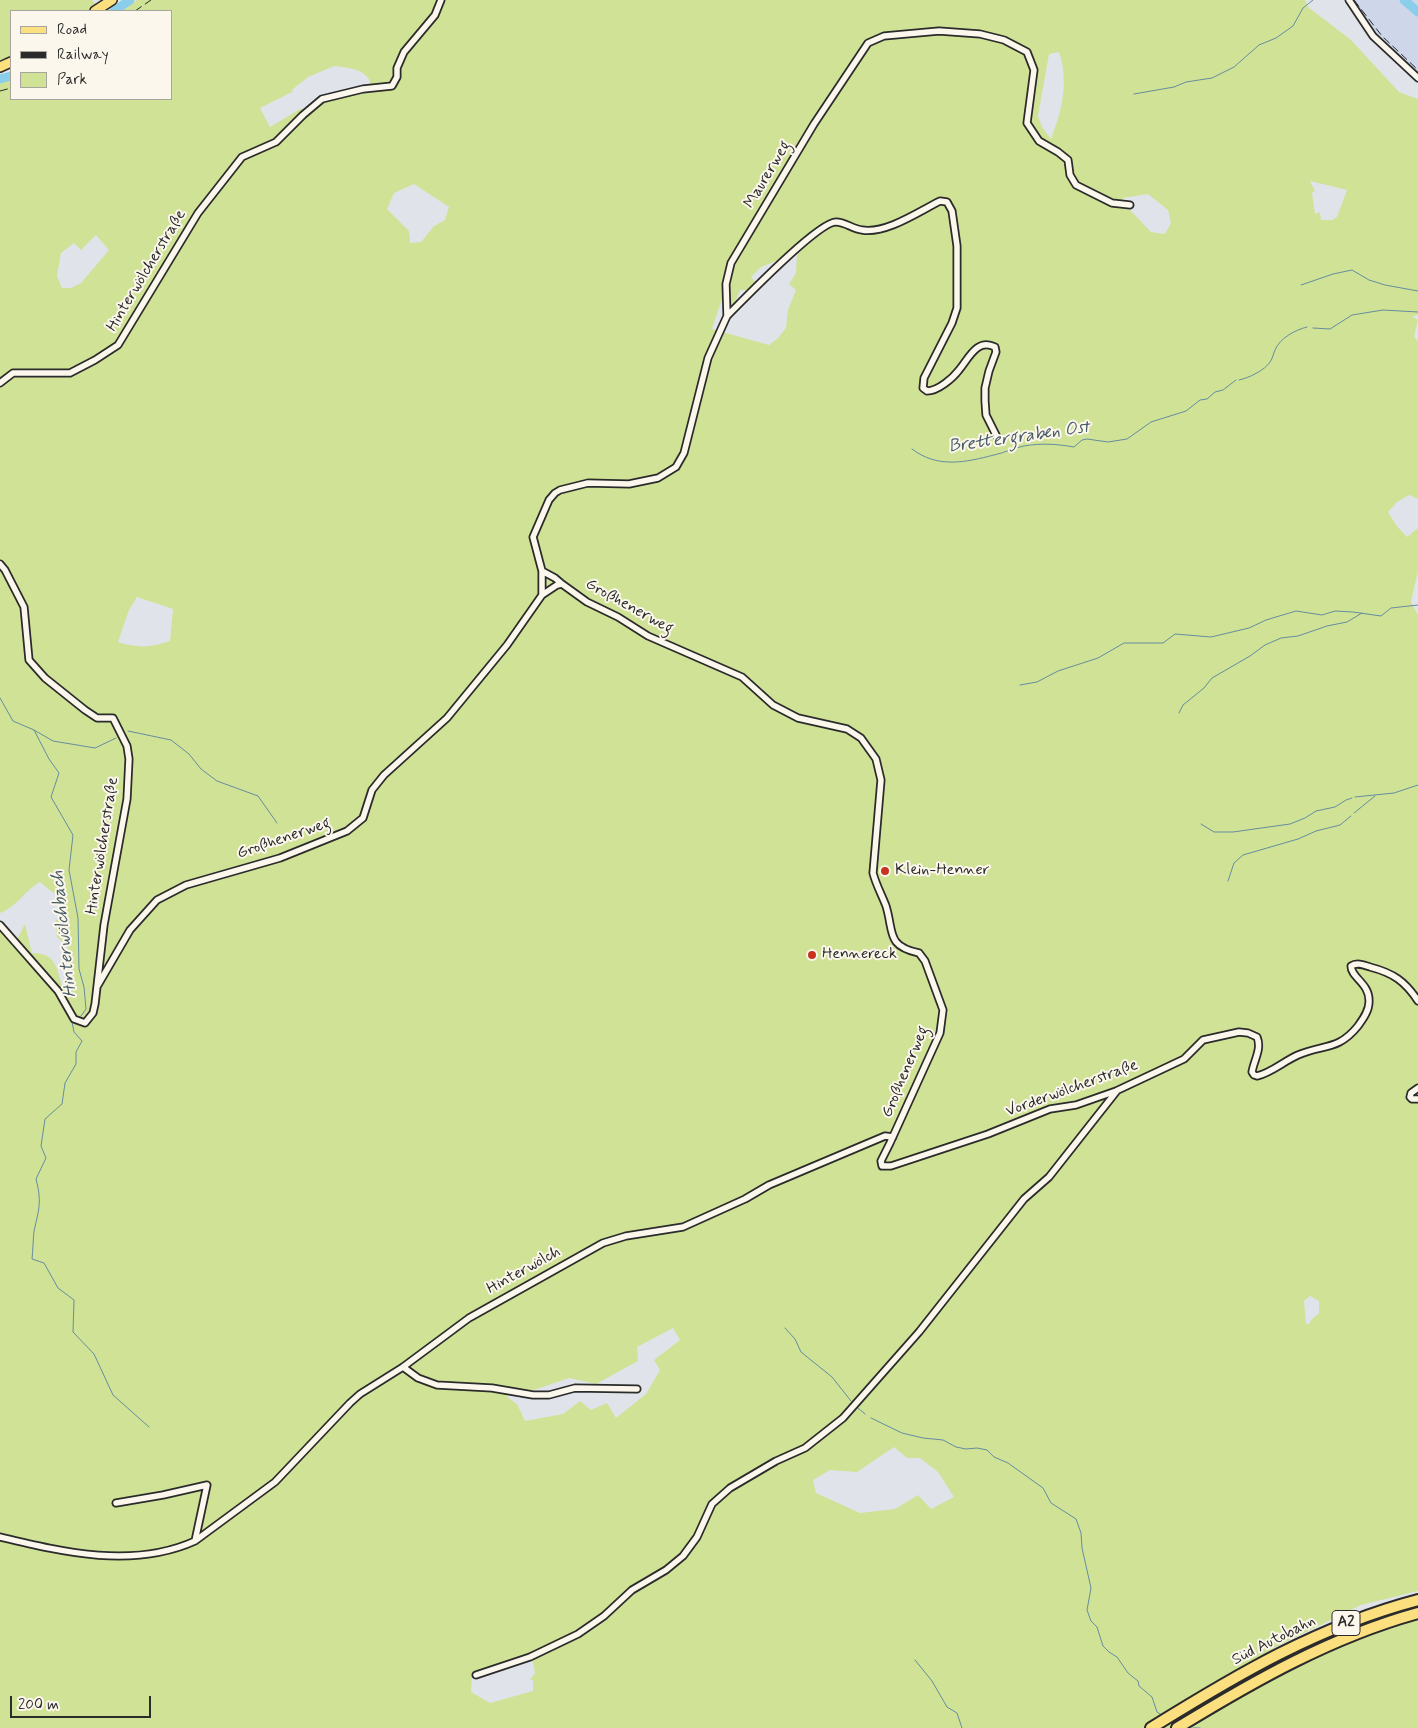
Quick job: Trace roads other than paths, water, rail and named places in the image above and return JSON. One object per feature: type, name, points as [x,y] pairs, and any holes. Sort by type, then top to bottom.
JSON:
[{"type":"highway","name":"Süd Autobahn","points":[[1151,1728],[1199,1698],[1278,1654],[1330,1629],[1392,1606],[1418,1600]]},
{"type":"highway","name":"Süd Autobahn","points":[[1177,1728],[1285,1665],[1336,1641],[1418,1613]]},
{"type":"main road","points":[[97,10],[112,0]]},
{"type":"street","name":"Hinterwölcherstraße","points":[[0,383],[12,373],[70,373],[118,345],[198,213],[242,157],[276,142],[303,115],[322,100],[363,89],[392,86],[397,77],[397,68],[404,52],[435,15],[442,0]]},
{"type":"street","points":[[1349,0],[1373,36],[1418,78]]},
{"type":"street","name":"Maurerweg","points":[[542,595],[542,572],[533,537],[549,500],[555,493],[588,483],[629,484],[658,478],[676,467],[684,453],[708,358],[727,316],[726,284],[731,263],[814,124],[868,42],[884,36],[938,31],[980,34],[1004,40],[1027,52],[1034,70],[1027,123],[1039,141],[1068,160],[1070,175],[1076,185],[1112,203],[1130,205]]},
{"type":"street","points":[[727,316],[772,270],[824,226],[837,222],[861,230],[875,230],[891,225],[940,200],[947,202],[952,211],[957,246],[957,308],[952,323],[924,378],[923,388],[928,391],[935,390],[959,371],[977,347],[986,344],[995,347],[996,352],[985,388],[985,401],[986,415],[998,439]]},
{"type":"street","name":"Hinterwölcherstraße","points":[[0,564],[24,607],[29,660],[45,678],[85,710],[97,718],[113,718],[127,746],[129,759],[127,800],[104,925],[93,1013],[85,1023],[74,1019],[58,991],[0,925]]},
{"type":"street","points":[[542,572],[555,578],[562,584]]},
{"type":"street","name":"Großhenerweg","points":[[98,985],[130,930],[157,900],[186,885],[280,858],[347,831],[363,818],[372,790],[384,775],[447,718],[507,645],[542,595],[557,585],[562,584],[587,602],[618,617],[648,636],[742,677],[773,705],[798,718],[847,729],[861,738],[876,760],[881,780],[873,873],[875,883],[886,906],[894,939],[904,950],[919,953],[925,961],[943,1010],[940,1033],[893,1137]]},
{"type":"street","name":"Vorderwölcherstraße","points":[[893,1137],[881,1161],[880,1165],[884,1167],[988,1134],[1050,1109],[1076,1104],[1116,1091],[1184,1059],[1193,1052],[1201,1041],[1227,1034],[1245,1032],[1257,1037],[1259,1046],[1252,1072],[1257,1076],[1298,1055],[1336,1045],[1350,1036],[1363,1019],[1369,1002],[1367,989],[1351,970],[1353,964],[1387,971],[1411,990],[1418,1001]]},
{"type":"street","points":[[1418,1088],[1410,1093],[1410,1096],[1412,1099],[1418,1099]]},
{"type":"street","points":[[476,1675],[530,1657],[578,1634],[604,1616],[632,1590],[666,1570],[684,1556],[697,1537],[712,1504],[730,1488],[776,1461],[805,1448],[843,1418],[919,1332],[1024,1200],[1049,1177],[1116,1091]]},
{"type":"street","name":"Hinterwölch","points":[[0,1537],[45,1548],[119,1557],[182,1547],[195,1541],[275,1482],[360,1394],[403,1367],[469,1318],[604,1243],[626,1236],[683,1227],[745,1199],[769,1185],[885,1136],[893,1137]]},
{"type":"street","points":[[403,1367],[418,1378],[437,1386],[492,1388],[533,1395],[549,1395],[575,1388],[637,1389]]},
{"type":"street","points":[[116,1503],[207,1485],[195,1541]]},
{"type":"waterway","points":[[115,10],[130,0]]},
{"type":"waterway","points":[[1134,94],[1212,78],[1234,67],[1259,45],[1276,38],[1293,26],[1303,8],[1313,0]]},
{"type":"waterway","points":[[1404,0],[1418,12]]},
{"type":"waterway","points":[[0,79],[10,76]]},
{"type":"waterway","points":[[1301,285],[1333,274],[1352,270],[1369,280],[1418,291]]},
{"type":"waterway","name":"Brettergraben Ost","points":[[1313,328],[1330,329],[1352,315],[1383,310],[1418,312]]},
{"type":"waterway","name":"Brettergraben Ost","points":[[1239,380],[1261,371],[1271,361],[1277,346],[1284,338],[1293,332],[1307,327]]},
{"type":"waterway","name":"Brettergraben Ost","points":[[912,449],[932,459],[952,462],[984,458],[1030,445],[1049,444],[1074,447],[1082,440],[1087,439],[1108,442],[1127,439],[1151,422],[1186,411],[1200,400],[1207,399],[1236,380]]},
{"type":"waterway","points":[[1020,685],[1037,682],[1058,671],[1098,658],[1124,643],[1163,643],[1175,634],[1211,637],[1249,628],[1266,620],[1296,611],[1322,615],[1335,611],[1381,616],[1391,608],[1418,605]]},
{"type":"waterway","points":[[1179,713],[1183,705],[1204,688],[1212,678],[1265,645],[1281,638],[1298,636],[1327,626],[1347,622],[1362,613]]},
{"type":"waterway","name":"Hinterwölchbach","points":[[0,698],[13,721],[34,730],[49,759],[59,773],[51,797],[73,835],[69,870],[78,918],[79,969],[84,987],[86,1009],[81,1016]]},
{"type":"waterway","points":[[34,730],[53,741],[95,748],[116,738]]},
{"type":"waterway","points":[[128,731],[171,740],[189,754],[201,769],[217,781],[258,796],[277,823]]},
{"type":"waterway","points":[[1355,797],[1394,793],[1418,785]]},
{"type":"waterway","points":[[1354,813],[1375,796]]},
{"type":"waterway","points":[[1201,824],[1214,832],[1233,832],[1290,824],[1316,811],[1335,807],[1352,798]]},
{"type":"waterway","points":[[1228,881],[1234,863],[1243,855],[1340,825],[1351,816]]},
{"type":"waterway","points":[[72,1022],[74,1032],[82,1041],[76,1052],[76,1064],[65,1083],[62,1104],[45,1119],[41,1146],[46,1158],[36,1179],[39,1205],[34,1231],[32,1259],[44,1263],[58,1288],[74,1300],[73,1332],[94,1354],[113,1395],[149,1427]]},
{"type":"waterway","points":[[785,1328],[795,1339],[801,1352],[832,1377],[851,1401]]},
{"type":"waterway","points":[[858,1408],[865,1414]]},
{"type":"waterway","points":[[871,1418],[902,1433],[943,1440],[956,1447],[987,1450],[994,1457],[1008,1463],[1043,1488],[1051,1503],[1076,1519],[1081,1533],[1082,1548],[1091,1588],[1087,1610],[1091,1621],[1097,1627],[1103,1646],[1117,1657],[1128,1673],[1138,1681],[1139,1686],[1152,1697],[1157,1712],[1163,1716]]},
{"type":"waterway","points":[[915,1660],[932,1681],[947,1707],[957,1713],[962,1728]]},
{"type":"waterway","points":[[1193,1728],[1200,1728]]},
{"type":"railway","points":[[136,10],[151,0]]},
{"type":"railway","points":[[1354,0],[1382,36],[1418,70]]},
{"type":"railway","points":[[0,91],[10,88]]},
{"type":"place","name":"Klein-Henner","points":[[885,871]]},
{"type":"place","name":"Hennereck","points":[[812,955]]}]
